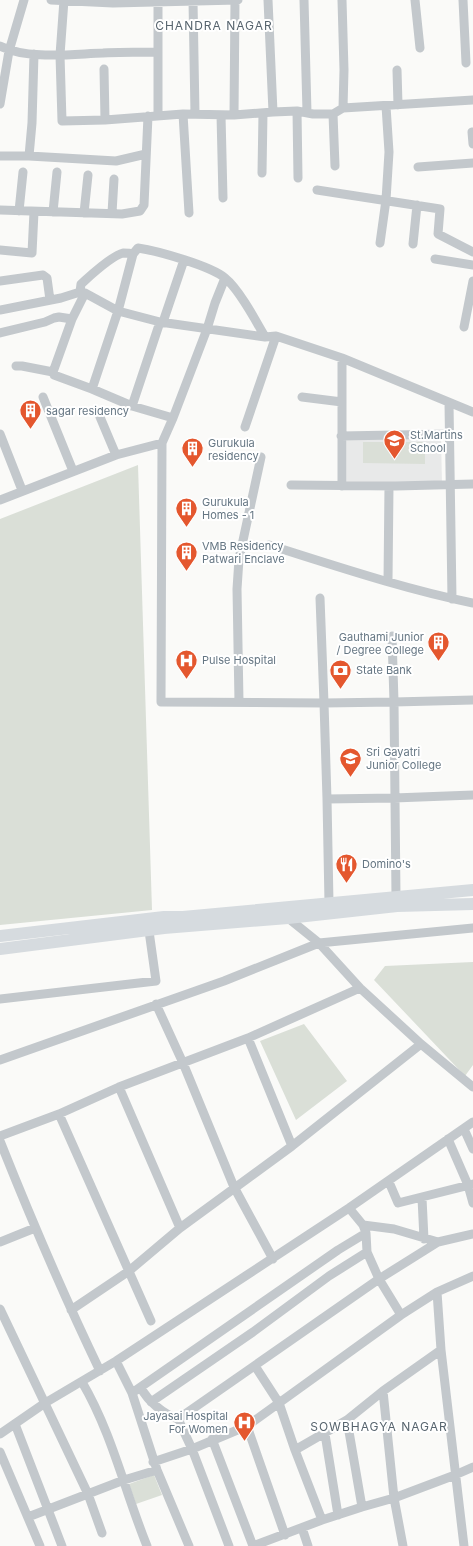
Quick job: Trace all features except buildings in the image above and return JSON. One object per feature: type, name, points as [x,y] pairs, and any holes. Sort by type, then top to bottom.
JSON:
[{"type":"street","points":[[0,104],[9,51],[24,0]]},
{"type":"street","points":[[51,0],[166,2],[238,0]]},
{"type":"street","points":[[234,115],[235,0]]},
{"type":"street","points":[[268,0],[273,112]]},
{"type":"street","points":[[298,178],[302,111],[304,0]]},
{"type":"street","points":[[342,0],[344,70],[343,108]]},
{"type":"street","points":[[414,0],[420,48]]},
{"type":"street","points":[[463,0],[466,64]]},
{"type":"street","points":[[64,1],[60,56],[62,121],[105,120],[183,114],[234,115],[302,111],[313,114],[333,114],[343,108],[473,100]]},
{"type":"street","points":[[158,116],[158,52],[162,1]]},
{"type":"street","points":[[193,1],[195,114]]},
{"type":"street","points":[[0,46],[9,51],[60,56],[105,52],[158,52]]},
{"type":"street","points":[[29,156],[32,123],[34,54]]},
{"type":"street","points":[[104,69],[105,120]]},
{"type":"street","points":[[397,70],[398,105]]},
{"type":"street","points":[[380,243],[386,200],[389,152],[386,106]]},
{"type":"street","points":[[262,173],[263,113]]},
{"type":"street","points":[[183,114],[189,213]]},
{"type":"street","points":[[333,114],[335,166]]},
{"type":"street","points":[[221,115],[223,198]]},
{"type":"street","points":[[0,210],[112,213],[136,212],[142,209],[144,205],[148,116]]},
{"type":"street","points":[[472,132],[473,144]]},
{"type":"street","points":[[0,156],[29,156],[116,162],[146,154]]},
{"type":"street","points":[[418,167],[473,163]]},
{"type":"street","points":[[19,211],[23,172]]},
{"type":"street","points":[[53,212],[57,172]]},
{"type":"street","points":[[84,213],[88,175]]},
{"type":"street","points":[[112,213],[114,179]]},
{"type":"street","points":[[318,190],[440,209],[438,234],[473,252]]},
{"type":"street","points":[[413,244],[417,205]]},
{"type":"street","points":[[0,250],[32,253],[34,212]]},
{"type":"street","points":[[92,389],[118,311],[133,254],[138,248],[184,260],[203,267],[225,278],[246,306],[265,336]]},
{"type":"street","points":[[53,372],[82,292],[81,284],[98,269],[117,256],[124,253],[133,254]]},
{"type":"street","points":[[435,259],[473,265]]},
{"type":"street","points":[[132,406],[184,260]]},
{"type":"street","points":[[0,281],[43,274],[47,278],[50,300]]},
{"type":"street","points":[[225,278],[207,329],[162,443],[161,702],[324,703],[473,700]]},
{"type":"street","points":[[464,327],[473,281]]},
{"type":"street","points":[[0,310],[82,292],[118,311],[162,322],[207,329],[276,336],[342,358],[473,412]]},
{"type":"street","points":[[0,333],[59,317],[72,319]]},
{"type":"street","points":[[245,427],[276,336]]},
{"type":"street","points":[[342,358],[342,486]]},
{"type":"street","points":[[16,366],[53,372],[54,375],[132,406],[173,418]]},
{"type":"street","points":[[43,396],[73,472]]},
{"type":"street","points":[[302,397],[342,402]]},
{"type":"street","points":[[449,403],[452,599]]},
{"type":"street","points":[[100,418],[116,455]]},
{"type":"street","points":[[0,434],[22,490]]},
{"type":"street","points":[[341,436],[449,434]]},
{"type":"street","points":[[0,500],[22,490],[116,455],[162,443]]},
{"type":"street","points":[[239,702],[237,589],[239,567],[249,510],[262,457]]},
{"type":"street","points":[[291,485],[389,486],[473,484]]},
{"type":"street","points":[[388,581],[389,486]]},
{"type":"street","points":[[269,546],[452,599],[473,603]]},
{"type":"street","points":[[320,598],[329,903]]},
{"type":"street","points":[[392,636],[396,896]]},
{"type":"street","points":[[327,799],[473,795]]},
{"type":"street","points":[[0,936],[164,917],[183,917],[473,890]]},
{"type":"street","points":[[0,949],[164,928],[288,918],[396,906],[473,904]]},
{"type":"street","points":[[288,918],[319,943],[360,988],[421,1044],[473,1087]]},
{"type":"street","points":[[0,1060],[224,981],[319,943],[473,928]]},
{"type":"street","points":[[0,999],[156,981],[150,931]]},
{"type":"street","points":[[0,1136],[59,1114],[119,1087],[248,1038],[360,988]]},
{"type":"street","points":[[156,1004],[183,1063],[234,1187],[273,1259]]},
{"type":"street","points":[[248,1038],[292,1146]]},
{"type":"street","points":[[71,1310],[129,1271],[180,1228],[292,1146],[421,1044]]},
{"type":"street","points":[[119,1087],[180,1228]]},
{"type":"street","points":[[59,1114],[151,1321]]},
{"type":"street","points":[[0,1434],[45,1403],[116,1361],[273,1259],[389,1182],[473,1122]]},
{"type":"street","points":[[464,1129],[473,1149]]},
{"type":"street","points":[[448,1139],[471,1184],[473,1203]]},
{"type":"street","points":[[0,1141],[35,1228],[100,1371]]},
{"type":"street","points":[[389,1182],[398,1203],[422,1198],[471,1184]]},
{"type":"street","points":[[422,1198],[424,1239]]},
{"type":"street","points":[[349,1208],[364,1229],[367,1252],[379,1279],[401,1315]]},
{"type":"street","points":[[0,1242],[35,1228]]},
{"type":"street","points":[[132,1393],[338,1250],[364,1229],[394,1229],[438,1242]]},
{"type":"street","points":[[178,1419],[379,1279],[438,1242],[473,1234]]},
{"type":"street","points":[[151,1402],[253,1332],[329,1276],[367,1252]]},
{"type":"street","points":[[28,1517],[124,1480],[192,1448],[247,1426],[401,1315],[437,1292],[473,1276]]},
{"type":"street","points":[[437,1292],[441,1350],[464,1546]]},
{"type":"street","points":[[0,1308],[88,1494],[102,1533]]},
{"type":"street","points":[[295,1450],[347,1420],[383,1391],[441,1350]]},
{"type":"street","points":[[116,1361],[132,1393],[155,1466],[188,1546]]},
{"type":"street","points":[[255,1366],[279,1403],[322,1520]]},
{"type":"street","points":[[82,1382],[95,1404],[147,1546]]},
{"type":"street","points":[[141,1388],[151,1402],[172,1417],[178,1419],[192,1448],[229,1546]]},
{"type":"street","points":[[383,1391],[394,1498],[403,1546]]},
{"type":"street","points":[[347,1420],[362,1507]]},
{"type":"street","points":[[16,1424],[62,1546]]},
{"type":"street","points":[[247,1426],[285,1535]]},
{"type":"street","points":[[325,1434],[338,1515]]},
{"type":"street","points":[[212,1440],[253,1546],[267,1543],[322,1520],[394,1498],[473,1467]]},
{"type":"street","points":[[0,1452],[40,1546]]},
{"type":"street","points":[[302,1528],[308,1546]]},
{"type":"shaded area","name":"St.Martins School","points":[[441,438],[442,484],[347,484],[347,439]]},
{"type":"shaded area","points":[[363,442],[425,442],[425,464],[363,463]]},
{"type":"shaded area","points":[[138,465],[152,910],[0,925],[0,519]]},
{"type":"shaded area","points":[[473,962],[473,1065],[465,1076],[374,980],[385,966]]},
{"type":"shaded area","points":[[304,1024],[347,1081],[296,1120],[260,1041]]},
{"type":"shaded area","points":[[154,1475],[162,1495],[136,1504],[129,1484]]},
{"type":"place","name":"sagar residency","points":[[31,430]]},
{"type":"place","name":"St.Martins School","points":[[394,460]]},
{"type":"place","name":"Gurukula residency","points":[[193,468]]},
{"type":"place","name":"Gurukula Homes - 1","points":[[187,528]]},
{"type":"place","name":"VMB Residency Patwari Enclave","points":[[187,572]]},
{"type":"place","name":"Gauthami Junior / Degree College","points":[[439,662]]},
{"type":"place","name":"Pulse Hospital","points":[[186,680]]},
{"type":"place","name":"State Bank","points":[[340,690]]},
{"type":"place","name":"Sri Gayatri Junior College","points":[[351,778]]},
{"type":"place","name":"Domino's","points":[[346,884]]},
{"type":"place","name":"Jayasai Hospital For Women","points":[[244,1442]]},
{"type":"district","name":"CHANDRA NAGAR","points":[[214,26]]},
{"type":"district","name":"SOWBHAGYA NAGAR","points":[[379,1427]]}]
